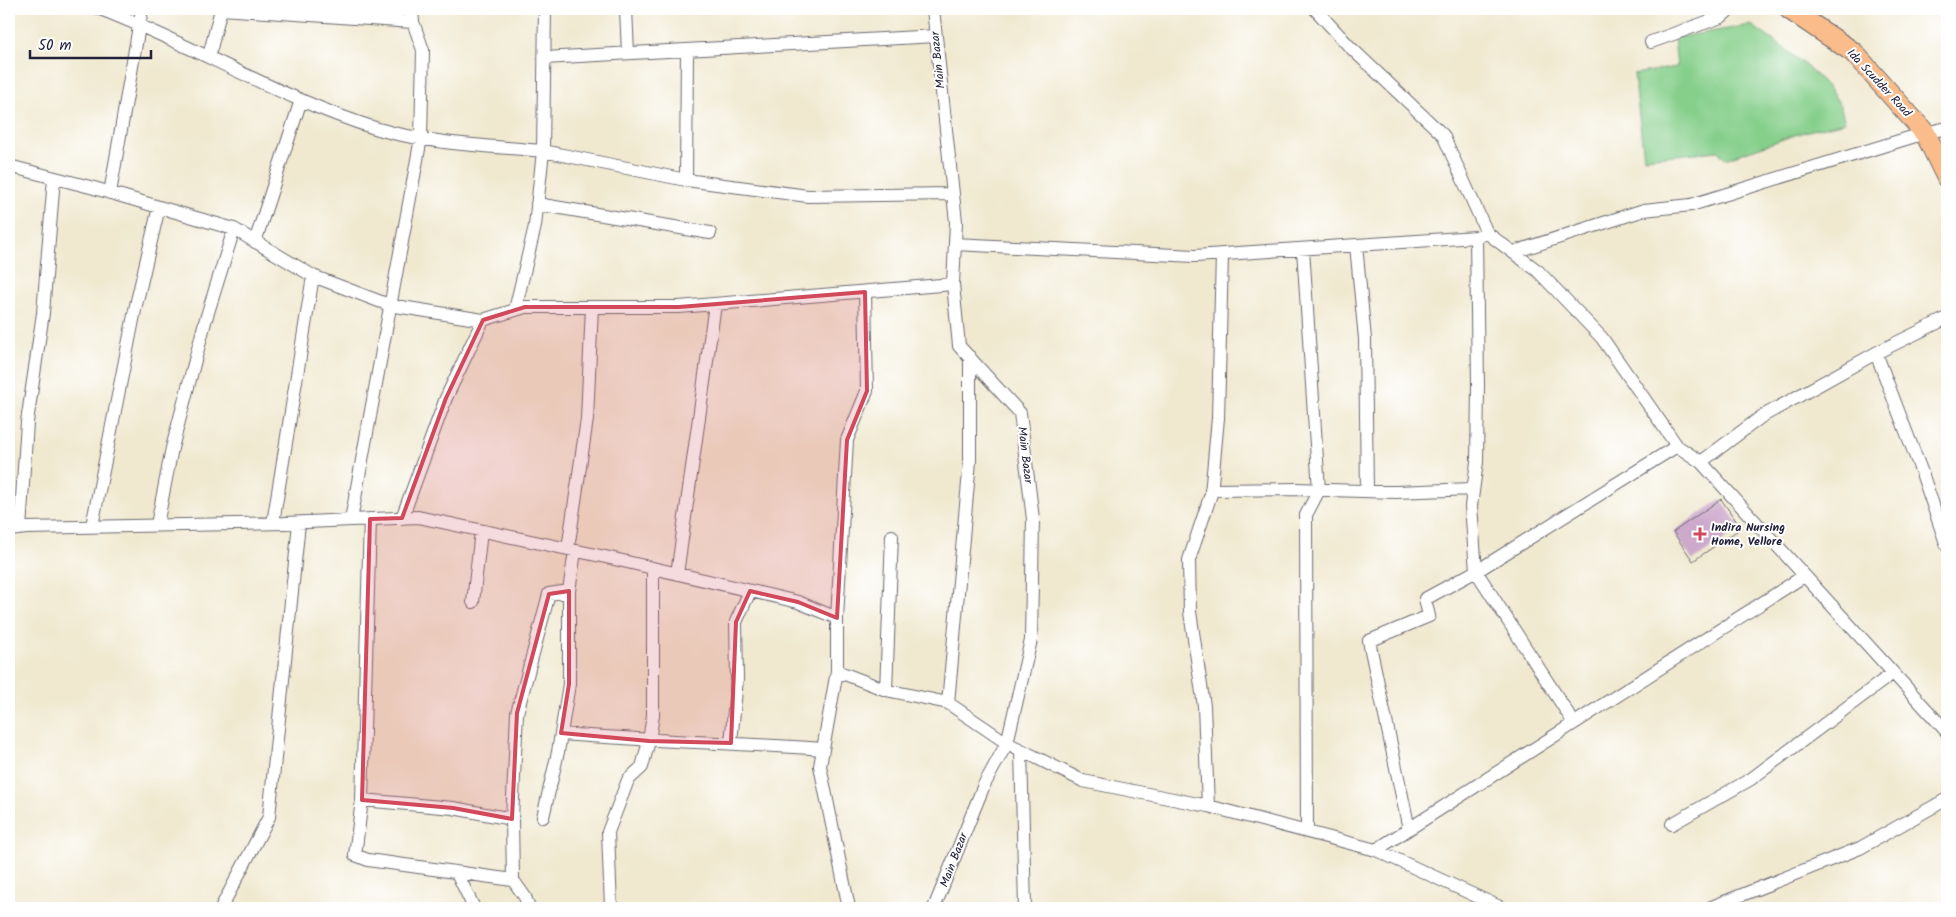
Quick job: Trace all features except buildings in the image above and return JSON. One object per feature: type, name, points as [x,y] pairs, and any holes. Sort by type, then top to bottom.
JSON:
[{"type":"main road","name":"Ida Scudder Road","points":[[1789,9],[1853,52],[1925,133],[1947,178]]},
{"type":"street","points":[[100,9],[139,24],[325,111],[380,129],[421,138],[543,151],[686,180],[808,196],[952,194]]},
{"type":"street","points":[[110,193],[142,9]]},
{"type":"street","points":[[209,56],[221,9],[273,11],[413,22]]},
{"type":"street","points":[[351,520],[421,138],[423,50],[413,22],[412,9]]},
{"type":"street","points":[[515,310],[535,226],[543,151],[544,9]]},
{"type":"street","points":[[626,9],[628,53]]},
{"type":"street","name":"Main Bazar","points":[[933,9],[956,222],[953,284],[959,346],[1020,413],[1033,519],[1031,640],[1007,743],[984,785],[934,908]]},
{"type":"street","points":[[1315,9],[1349,46],[1443,136],[1481,235],[1477,462],[1471,506],[1476,571],[1574,723]]},
{"type":"street","points":[[1651,42],[1721,17],[1730,9]]},
{"type":"street","points":[[544,58],[936,36]]},
{"type":"street","points":[[686,180],[687,50]]},
{"type":"street","points":[[255,242],[302,100]]},
{"type":"street","points":[[1514,252],[1644,210],[1692,205],[1925,133],[1947,128]]},
{"type":"street","points":[[9,166],[234,229],[313,276],[389,305],[483,320],[525,307],[679,307],[953,284]]},
{"type":"street","points":[[54,178],[43,313],[14,529],[158,524],[273,524],[418,518],[572,550],[798,602],[837,618]]},
{"type":"street","points":[[537,204],[710,234]]},
{"type":"street","points":[[92,526],[136,304],[159,208]]},
{"type":"street","points":[[158,524],[174,439],[205,322],[234,229]]},
{"type":"street","points":[[955,244],[1195,256],[1481,235],[1514,252],[1538,271],[1602,338],[1677,446],[1701,462],[1947,732]]},
{"type":"street","points":[[1356,245],[1365,339],[1367,491]]},
{"type":"street","points":[[1303,249],[1319,490],[1306,515],[1307,832]]},
{"type":"street","points":[[1208,806],[1204,706],[1190,612],[1189,560],[1211,490],[1218,418],[1222,254]]},
{"type":"street","points":[[273,524],[313,276]]},
{"type":"street","points":[[849,908],[820,766],[837,672],[837,618],[847,440],[867,392],[865,292]]},
{"type":"street","points":[[677,574],[715,304]]},
{"type":"street","points":[[543,817],[561,733],[569,684],[569,592],[587,419],[592,307]]},
{"type":"street","points":[[1701,462],[1761,417],[1876,353],[1947,318]]},
{"type":"street","points":[[402,518],[446,398],[483,320]]},
{"type":"street","points":[[1876,353],[1922,473],[1947,546]]},
{"type":"street","points":[[948,704],[970,462],[970,358]]},
{"type":"street","points":[[1409,829],[1369,642],[1429,616],[1425,599],[1476,571],[1677,446]]},
{"type":"street","points":[[1211,490],[1396,492],[1473,489]]},
{"type":"street","points":[[370,520],[362,800],[355,855],[368,860],[513,880]]},
{"type":"street","points":[[222,906],[269,817],[299,523]]},
{"type":"street","points":[[474,602],[481,531]]},
{"type":"street","points":[[886,690],[892,536]]},
{"type":"street","points":[[611,908],[608,832],[628,780],[642,767],[649,741],[653,706],[653,568]]},
{"type":"street","points":[[1376,850],[1804,576]]},
{"type":"street","points":[[731,743],[737,679],[736,622],[750,591]]},
{"type":"street","points":[[529,908],[525,897],[513,880],[512,819],[517,713],[548,594],[569,592]]},
{"type":"street","points":[[837,672],[886,690],[948,704],[1007,743],[1083,781],[1208,806],[1376,850],[1502,908]]},
{"type":"street","points":[[1672,824],[1751,779],[1893,673]]},
{"type":"street","points":[[561,733],[649,741],[731,743],[823,749]]},
{"type":"street","points":[[1021,750],[1025,908]]},
{"type":"street","points":[[1709,908],[1860,848],[1947,799]]},
{"type":"street","points":[[362,800],[454,808],[512,819]]},
{"type":"street","points":[[457,872],[474,908]]},
{"type":"highlighted area","points":[[865,292],[867,391],[847,440],[837,618],[798,602],[750,591],[736,622],[731,743],[649,741],[561,733],[569,684],[569,591],[549,594],[517,713],[512,819],[453,808],[362,800],[370,519],[402,518],[446,398],[483,320],[525,307],[679,307]]},
{"type":"green space","points":[[1751,25],[1786,50],[1820,79],[1837,100],[1845,122],[1804,132],[1725,159],[1718,151],[1644,158],[1634,74],[1677,67],[1674,38]]},
{"type":"place","name":"Indira Nursing Home, Vellore","points":[[1700,534]]}]
